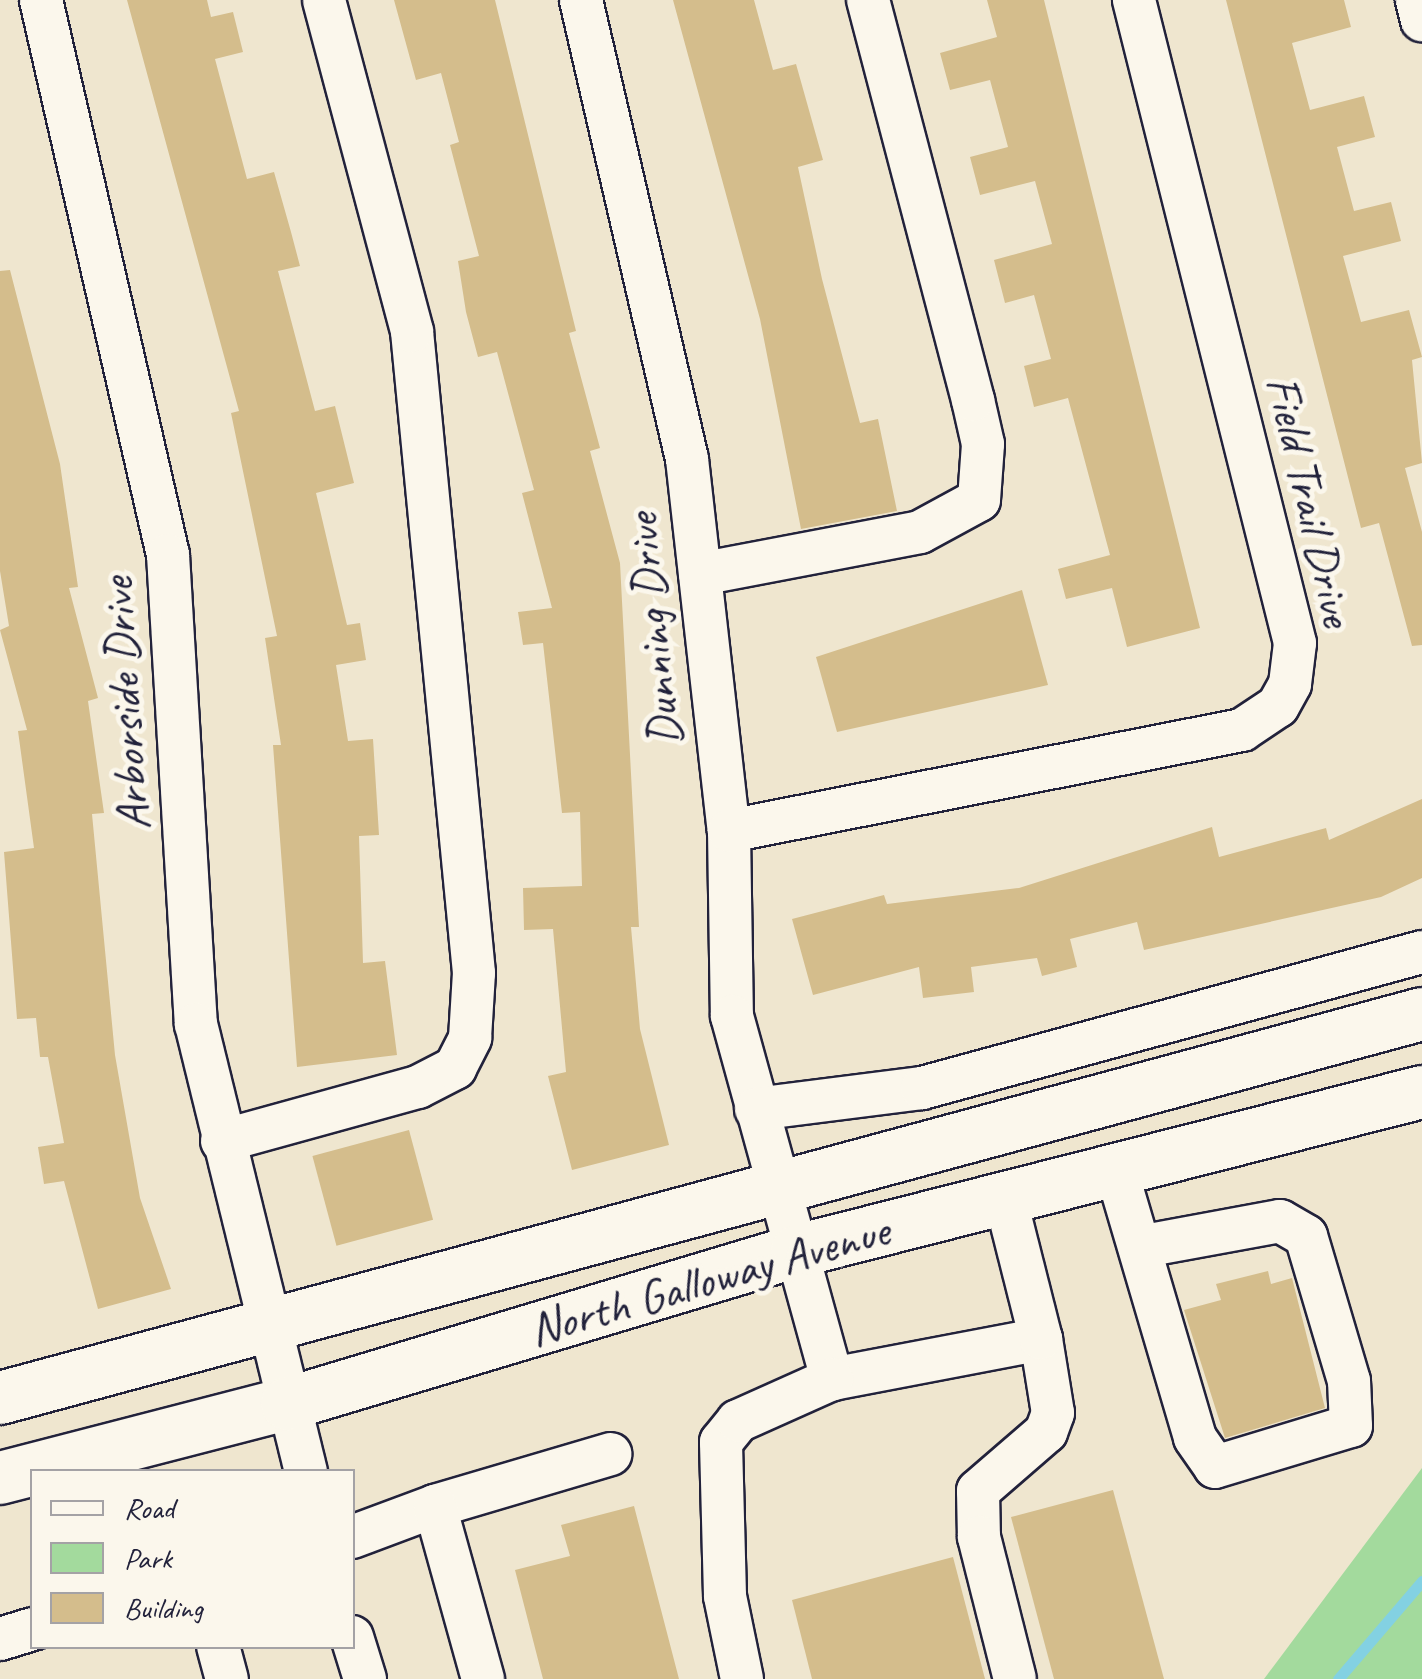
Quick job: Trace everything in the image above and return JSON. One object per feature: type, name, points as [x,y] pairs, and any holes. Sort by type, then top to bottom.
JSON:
[{"type":"main road","name":"North Galloway Avenue","points":[[0,1398],[266,1330],[1422,1014]]},
{"type":"main road","name":"North Galloway Avenue","points":[[35,1469],[287,1404],[797,1251],[1422,1092]]},
{"type":"main road","name":"North Galloway Avenue","points":[[0,1478],[30,1470]]},
{"type":"street","name":"Arborside Drive","points":[[42,0],[168,556],[196,1024],[266,1330],[305,1469]]},
{"type":"street","points":[[222,1141],[418,1087],[455,1068],[470,1038],[474,973],[412,331],[324,0]]},
{"type":"street","name":"Dunning Drive","points":[[582,0],[687,459],[729,831],[732,1016],[832,1378]]},
{"type":"street","points":[[700,574],[920,532],[979,500],[983,444],[868,0]]},
{"type":"street","name":"Field Trail Drive","points":[[729,831],[1242,730],[1278,706],[1290,684],[1294,643],[1134,0]]},
{"type":"street","points":[[1417,0],[1422,20]]},
{"type":"street","points":[[756,1109],[922,1088],[1422,952]]},
{"type":"street","points":[[1116,1169],[1195,1438],[1215,1467],[1351,1426],[1349,1380],[1306,1236],[1280,1221],[1139,1247]]},
{"type":"street","points":[[1005,1197],[1041,1340],[1050,1423],[1034,1448],[978,1492],[978,1537],[1015,1679]]},
{"type":"street","points":[[742,1679],[725,1596],[721,1442],[738,1421],[832,1378],[1041,1340]]},
{"type":"street","points":[[355,1535],[435,1506],[610,1454]]},
{"type":"street","points":[[435,1506],[483,1679]]},
{"type":"street","points":[[0,1639],[30,1630]]},
{"type":"street","points":[[355,1647],[364,1679]]},
{"type":"street","points":[[219,1649],[227,1679]]},
{"type":"green space","points":[[1422,1468],[1422,1679],[1264,1679]]},
{"type":"building","points":[[127,0],[207,0],[211,17],[233,12],[243,52],[215,59],[247,179],[274,172],[300,266],[278,271],[315,411],[335,406],[354,483],[316,493],[347,625],[360,623],[366,660],[336,665],[348,741],[373,739],[379,835],[359,836],[363,963],[385,961],[397,1055],[297,1067],[273,745],[281,745],[265,638],[277,636],[231,413],[239,411]]},
{"type":"building","points":[[394,0],[495,0],[576,331],[569,333],[600,448],[590,451],[620,563],[639,927],[631,927],[640,1029],[669,1145],[572,1170],[548,1076],[566,1072],[553,929],[524,930],[523,888],[582,886],[580,812],[562,813],[543,643],[523,645],[518,612],[552,608],[522,493],[534,490],[497,352],[478,357],[466,312],[458,261],[479,256],[450,145],[459,142],[441,73],[416,80]]},
{"type":"building","points":[[673,0],[754,0],[773,70],[796,64],[823,160],[798,167],[822,279],[860,423],[878,419],[897,511],[801,529],[760,319]]},
{"type":"building","points":[[987,0],[1044,0],[1200,628],[1127,647],[1112,588],[1066,599],[1058,569],[1110,555],[1068,398],[1034,407],[1024,366],[1051,359],[1034,295],[1005,303],[994,260],[1052,244],[1035,181],[980,195],[970,157],[1008,147],[990,80],[950,90],[940,53],[997,37]]},
{"type":"building","points":[[1226,0],[1344,0],[1351,27],[1292,43],[1310,110],[1364,96],[1375,137],[1337,147],[1354,211],[1391,202],[1401,241],[1343,256],[1361,322],[1409,310],[1422,357],[1412,360],[1422,463],[1405,468],[1422,532],[1422,645],[1412,646],[1379,523],[1361,528]]},
{"type":"building","points":[[10,270],[60,464],[78,587],[69,588],[98,698],[88,701],[104,813],[92,814],[115,1055],[140,1198],[171,1289],[98,1309],[64,1181],[44,1184],[38,1147],[64,1143],[48,1057],[40,1057],[36,1018],[17,1019],[4,852],[34,848],[18,731],[27,730],[0,630],[9,626],[0,571],[0,271]]},
{"type":"building","points":[[1022,590],[1048,685],[837,732],[816,657]]},
{"type":"building","points":[[1422,799],[1422,878],[1381,897],[1144,950],[1137,922],[1070,939],[1077,967],[1042,976],[1037,958],[971,967],[974,992],[923,998],[919,967],[813,995],[792,919],[884,895],[887,904],[1019,888],[1212,827],[1219,857],[1326,828],[1329,840]]},
{"type":"building","points":[[409,1130],[433,1220],[336,1246],[312,1156]]},
{"type":"building","points":[[1268,1271],[1271,1284],[1292,1278],[1325,1408],[1225,1438],[1184,1310],[1221,1300],[1216,1284]]},
{"type":"building","points":[[1113,1490],[1164,1679],[1054,1679],[1011,1517]]},
{"type":"building","points":[[634,1506],[679,1679],[543,1679],[515,1570],[570,1556],[561,1525]]},
{"type":"building","points":[[953,1557],[985,1679],[812,1679],[792,1600]]},
{"type":"waterway","points":[[1338,1679],[1422,1581]]}]
